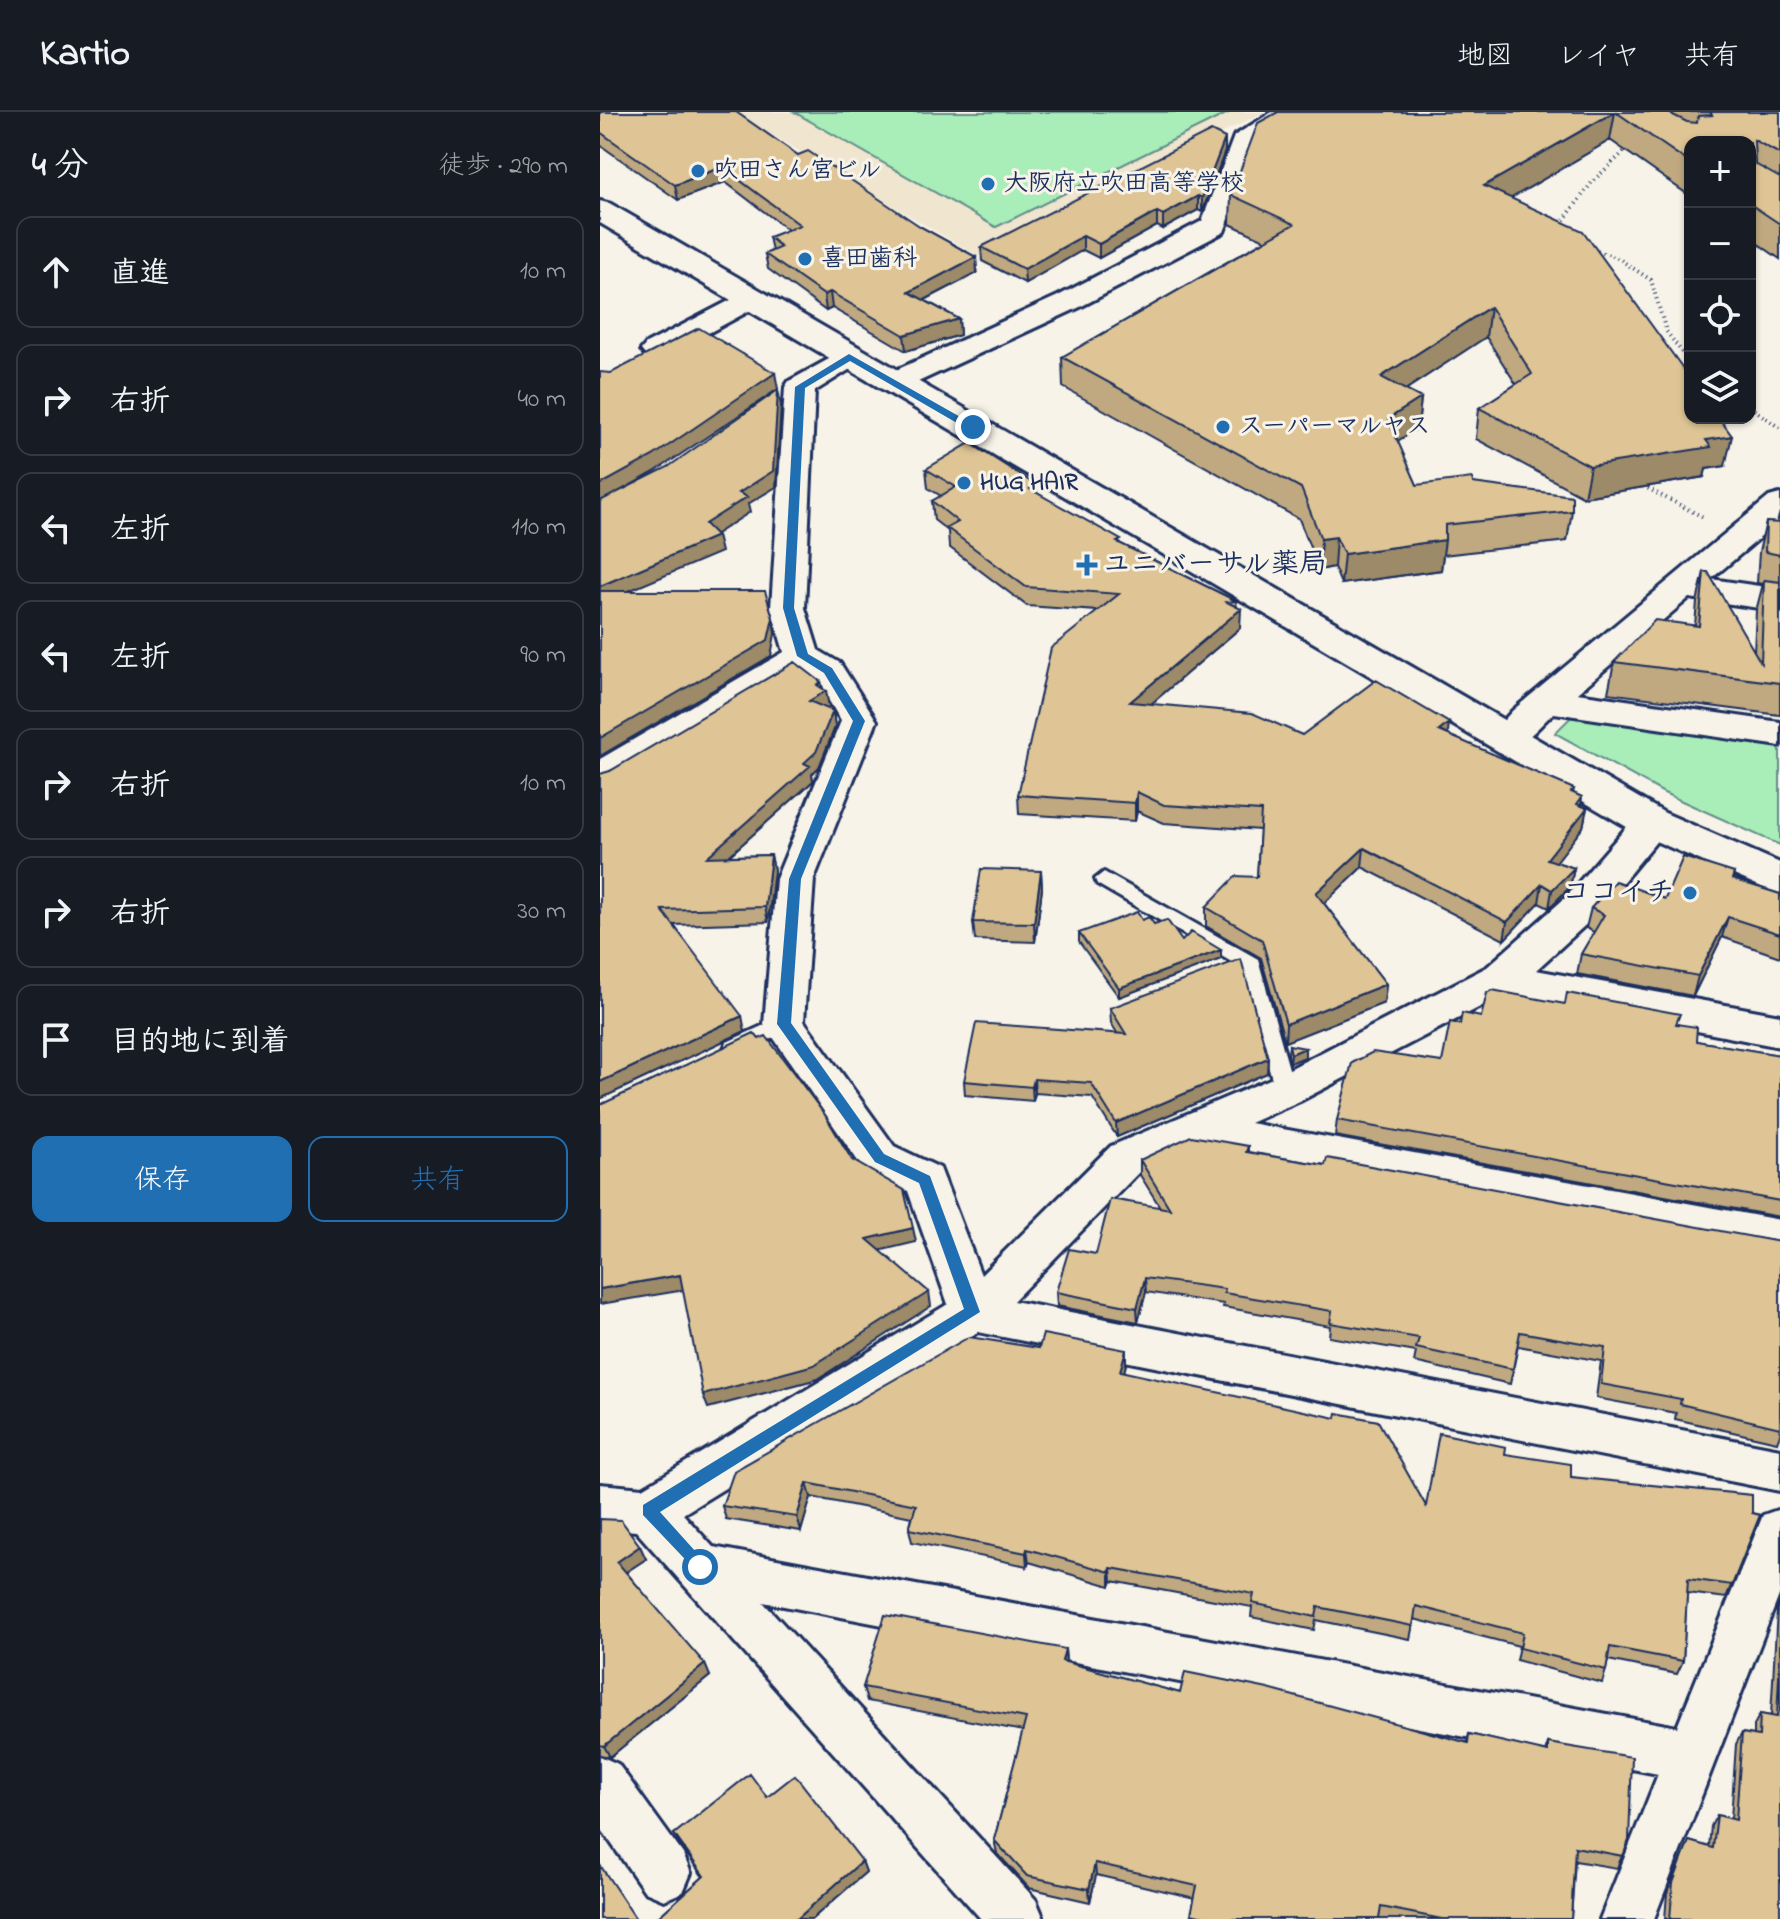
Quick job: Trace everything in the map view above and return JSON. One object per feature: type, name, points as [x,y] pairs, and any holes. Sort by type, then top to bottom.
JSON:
[{"type":"street","points":[[894,382],[1068,302],[1214,226],[1247,136],[1292,112]]},
{"type":"street","points":[[600,210],[1651,823],[1780,880]]},
{"type":"street","points":[[656,350],[750,299]]},
{"type":"street","points":[[849,357],[789,392],[788,608],[803,656],[828,671],[859,721],[795,879],[784,1024],[879,1158],[925,1180],[973,1312]]},
{"type":"street","points":[[1506,738],[1780,504]]},
{"type":"street","points":[[1683,586],[1780,600]]},
{"type":"street","points":[[600,775],[803,656]]},
{"type":"street","points":[[1547,700],[1780,734]]},
{"type":"street","points":[[1017,1919],[700,1567],[624,1508],[973,1312],[1126,1158],[1285,1090],[1501,978],[1579,908],[1651,823]]},
{"type":"street","points":[[1501,978],[1780,1031]]},
{"type":"street","points":[[1193,1129],[1780,1238]]},
{"type":"street","points":[[973,1312],[1780,1470]]},
{"type":"street","points":[[1627,1919],[1780,1531]]},
{"type":"street","points":[[700,1567],[1691,1755]]},
{"type":"street","points":[[600,1782],[664,1873]]},
{"type":"lane","points":[[1104,879],[1251,964],[1285,1090]]},
{"type":"lane","points":[[1216,971],[1245,961]]},
{"type":"lane","points":[[713,1057],[784,1024]]},
{"type":"path","points":[[1563,233],[1561,223],[1593,181],[1634,142]]},
{"type":"path","points":[[1591,250],[1616,257],[1651,280],[1666,331],[1684,355]]},
{"type":"path","points":[[1756,411],[1780,428]]},
{"type":"path","points":[[1634,482],[1717,524]]},
{"type":"shaded area","name":"大阪府立吹田高等学校","points":[[733,112],[1264,112],[978,256]]},
{"type":"green space","name":"大阪府立吹田高等学校","points":[[794,112],[1230,112],[996,227]]},
{"type":"green space","points":[[1573,715],[1780,746],[1780,845],[1664,793],[1555,733]]},
{"type":"building","points":[[600,112],[736,112],[798,155],[808,151],[921,227],[976,257],[909,292],[959,319],[904,335],[830,292],[824,295],[765,254],[781,247],[769,237],[800,225],[722,167],[675,185],[600,132]]},
{"type":"building","points":[[1278,112],[1614,112],[1484,186],[1583,231],[1684,370],[1684,424],[1723,424],[1732,436],[1706,440],[1711,447],[1590,466],[1479,408],[1532,374],[1490,307],[1381,377],[1421,398],[1388,419],[1417,485],[1472,478],[1473,483],[1572,496],[1572,511],[1445,525],[1445,540],[1344,554],[1336,537],[1321,539],[1301,488],[1062,357],[1294,224],[1231,195],[1258,123]]},
{"type":"building","points":[[1616,112],[1667,112],[1687,122],[1697,123],[1698,116],[1712,115],[1710,112],[1780,112],[1780,154],[1756,141],[1756,136],[1684,136],[1684,159]]},
{"type":"building","points":[[1211,131],[1225,138],[1202,198],[1198,196],[1163,215],[1157,212],[1099,244],[1083,236],[1024,269],[981,247]]},
{"type":"building","points":[[1756,165],[1780,178],[1780,224],[1756,208]]},
{"type":"building","points":[[699,328],[775,373],[653,456],[600,485],[600,372],[611,373]]},
{"type":"building","points":[[778,390],[773,471],[739,493],[747,497],[705,524],[717,536],[600,586],[600,501],[668,467]]},
{"type":"building","points":[[970,443],[1036,485],[1030,489],[1121,540],[1117,542],[1236,601],[1227,602],[1241,609],[1130,702],[1252,713],[1302,735],[1376,680],[1449,723],[1439,731],[1574,789],[1571,792],[1582,797],[1577,804],[1587,808],[1547,859],[1574,868],[1552,890],[1542,884],[1507,922],[1364,848],[1316,893],[1386,984],[1286,1024],[1262,940],[1206,907],[1236,876],[1257,877],[1261,811],[1164,805],[1137,792],[1135,803],[1018,795],[1051,648],[1119,594],[1026,587],[947,528],[958,522],[932,501],[956,487],[926,469]]},
{"type":"building","points":[[1766,522],[1780,523],[1780,555],[1765,552]]},
{"type":"building","points":[[1704,572],[1708,572],[1761,663],[1764,580],[1780,582],[1780,683],[1614,662],[1655,620],[1699,626]]},
{"type":"building","points":[[600,591],[765,591],[773,618],[768,640],[600,738]]},
{"type":"building","points":[[795,662],[821,682],[817,685],[826,691],[809,701],[833,711],[816,752],[804,763],[810,766],[707,857],[771,855],[765,907],[662,910],[742,1016],[600,1082],[600,774]]},
{"type":"building","points":[[1683,857],[1734,873],[1732,879],[1780,894],[1780,934],[1728,917],[1698,976],[1581,954],[1604,915],[1591,908],[1615,881],[1665,899]]},
{"type":"building","points":[[981,869],[1041,871],[1034,923],[973,922]]},
{"type":"building","points":[[1137,912],[1142,920],[1149,917],[1154,924],[1167,920],[1182,941],[1191,932],[1221,950],[1119,988],[1079,933]]},
{"type":"building","points":[[1241,959],[1268,1058],[1116,1123],[1091,1083],[1034,1079],[1032,1087],[964,1081],[976,1023],[1126,1034],[1110,1008]]},
{"type":"building","points":[[1492,990],[1565,1004],[1567,993],[1680,1014],[1676,1024],[1697,1027],[1696,1041],[1780,1055],[1780,1201],[1337,1120],[1352,1063],[1373,1052],[1442,1062],[1450,1022],[1460,1024],[1462,1013],[1481,1017],[1487,993]]},
{"type":"building","points":[[754,1033],[759,1039],[766,1036],[825,1115],[852,1160],[904,1190],[913,1228],[867,1239],[929,1292],[814,1365],[703,1395],[680,1275],[600,1289],[600,1105]]},
{"type":"building","points":[[1289,1045],[1305,1048],[1291,1054]]},
{"type":"building","points":[[1191,1136],[1248,1146],[1246,1152],[1325,1165],[1327,1158],[1780,1242],[1780,1428],[1680,1404],[1681,1399],[1601,1384],[1605,1347],[1520,1332],[1513,1369],[1416,1348],[1419,1338],[1330,1323],[1332,1311],[1224,1293],[1225,1289],[1145,1278],[1137,1308],[1056,1292],[1069,1249],[1096,1254],[1110,1199],[1170,1209],[1140,1160]]},
{"type":"building","points":[[1043,1334],[1126,1350],[1120,1371],[1336,1418],[1337,1413],[1378,1421],[1426,1506],[1439,1433],[1506,1447],[1505,1454],[1571,1464],[1571,1477],[1752,1495],[1752,1513],[1760,1515],[1732,1585],[1688,1579],[1683,1661],[1610,1647],[1606,1670],[1520,1648],[1523,1633],[1416,1606],[1413,1626],[1318,1607],[1316,1617],[1252,1603],[1254,1594],[1111,1568],[1110,1572],[1027,1549],[1026,1553],[909,1529],[916,1505],[807,1483],[797,1517],[722,1506],[734,1471],[969,1337],[1039,1348]]},
{"type":"building","points":[[600,1519],[621,1520],[640,1546],[617,1562],[705,1664],[604,1746],[600,1745]]},
{"type":"building","points":[[885,1615],[1065,1649],[1062,1661],[1180,1693],[1185,1672],[1268,1689],[1468,1743],[1469,1734],[1548,1752],[1548,1743],[1632,1757],[1629,1840],[1623,1856],[1575,1847],[1571,1919],[1442,1919],[1381,1907],[1379,1919],[1212,1919],[1191,1914],[1197,1886],[1095,1863],[1089,1889],[1027,1876],[994,1840],[1026,1718],[863,1687]]},
{"type":"building","points":[[1780,1656],[1780,1919],[1670,1919],[1673,1883],[1689,1841],[1713,1848],[1717,1815],[1736,1820],[1742,1733],[1759,1736],[1760,1714],[1777,1717]]},
{"type":"building","points":[[750,1774],[767,1797],[795,1775],[862,1861],[797,1919],[656,1919],[704,1876],[674,1834]]},
{"type":"building","points":[[600,1865],[636,1919],[600,1919]]},
{"type":"place","name":"吹田さん宮ビル","points":[[698,171]]},
{"type":"place","name":"大阪府立吹田高等学校","points":[[988,184]]},
{"type":"place","name":"喜田歯科","points":[[805,259]]},
{"type":"place","name":"スーパーマルヤス","points":[[1223,427]]},
{"type":"place","name":"HUG HAIR","points":[[964,483]]},
{"type":"place","name":"ユニバーサル薬局","points":[[1087,565]]},
{"type":"place","name":"ココイチ","points":[[1690,893]]},
{"type":"route","points":[[700,1567],[648,1510],[973,1312],[925,1180],[879,1158],[784,1024],[795,879],[859,721],[828,671],[803,656],[788,608],[800,387],[849,357],[973,427]]}]
